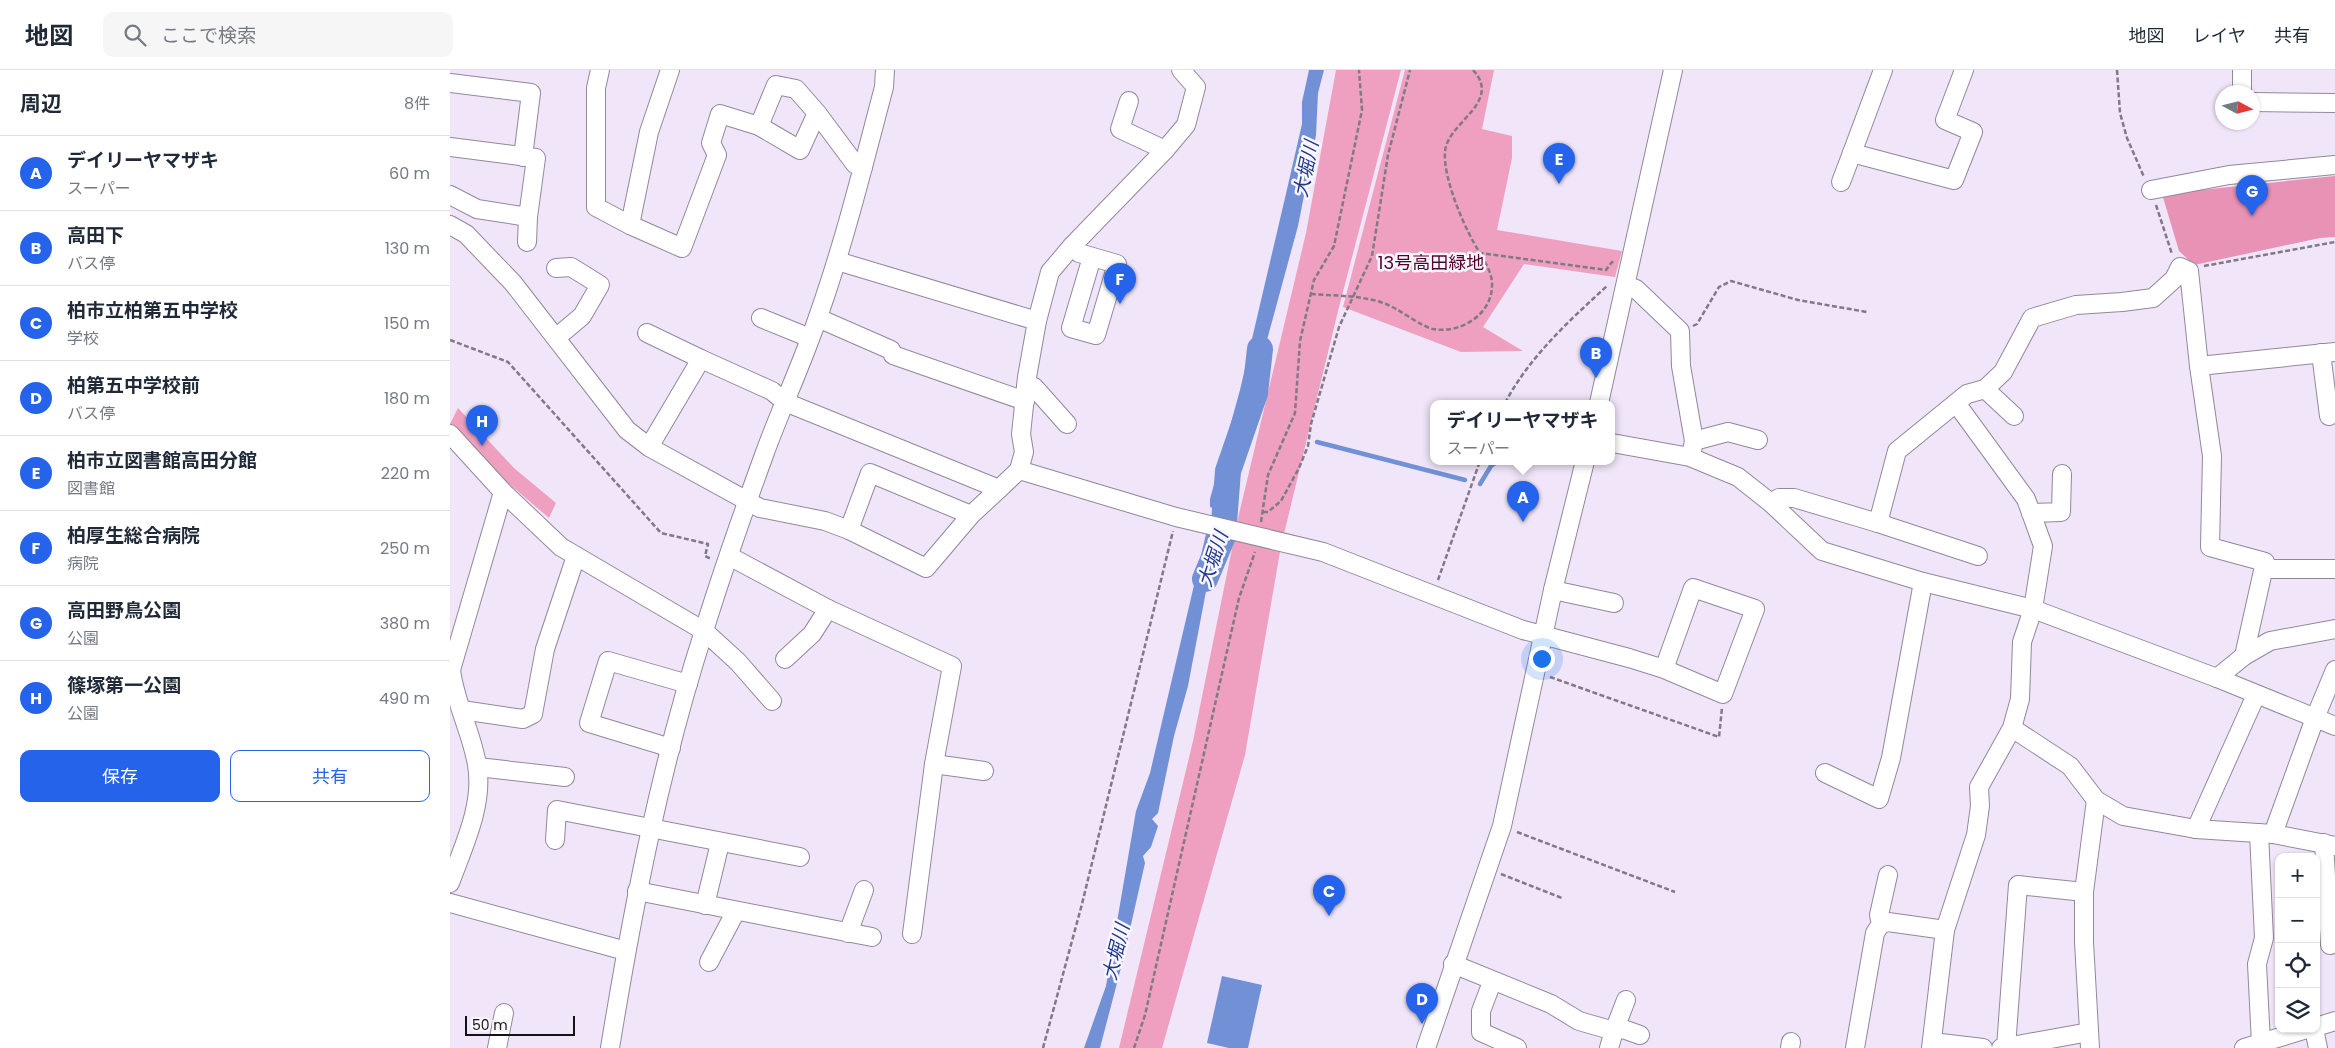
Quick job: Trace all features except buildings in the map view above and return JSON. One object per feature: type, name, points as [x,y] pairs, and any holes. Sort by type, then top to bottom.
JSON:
[{"type":"street","points":[[600,70],[596,88],[596,207],[630,225],[682,248],[717,155],[711,143],[720,114],[759,126],[800,150],[817,114]]},
{"type":"street","points":[[630,225],[649,132],[670,70]]},
{"type":"street","points":[[450,225],[466,234],[507,276],[557,337],[627,430],[649,447],[714,485],[760,508],[825,521],[849,530],[926,568],[971,515],[1019,470],[1024,452],[1021,434],[1026,394],[1038,321],[1050,272],[1072,246],[1165,150],[1186,125],[1196,87],[1181,70]]},
{"type":"street","points":[[1600,400],[1625,275],[1673,70]]},
{"type":"street","points":[[1842,182],[1883,70]]},
{"type":"street","points":[[1852,153],[1954,180],[1973,132],[1946,120],[1964,70]]},
{"type":"street","points":[[2242,70],[2242,85]]},
{"type":"street","points":[[610,1048],[637,891],[688,684],[729,556],[784,402],[818,318],[837,260],[885,79]]},
{"type":"street","points":[[450,83],[531,94],[523,157]]},
{"type":"street","points":[[759,126],[776,85],[796,89],[855,164],[863,167]]},
{"type":"street","points":[[1129,101],[1120,129],[1165,150]]},
{"type":"street","points":[[2260,102],[2335,103]]},
{"type":"street","points":[[450,147],[536,158],[528,217],[527,242]]},
{"type":"street","points":[[2151,190],[2228,176],[2335,165]]},
{"type":"street","points":[[450,194],[477,209],[528,217]]},
{"type":"street","points":[[1072,246],[1079,253],[1092,257]]},
{"type":"street","points":[[837,260],[1038,321]]},
{"type":"street","points":[[556,268],[571,266],[600,285],[582,316],[557,337]]},
{"type":"street","points":[[1878,522],[1897,451],[1966,394],[1984,389],[2003,372],[2032,318],[2076,305],[2153,298],[2181,270],[2189,271],[2198,366],[2212,456],[2210,547],[2265,562],[2244,656]]},
{"type":"street","points":[[1625,275],[1680,330],[1681,366],[1692,449]]},
{"type":"street","points":[[761,318],[810,338]]},
{"type":"street","points":[[818,318],[890,350],[893,355],[1026,394]]},
{"type":"street","points":[[648,333],[772,391],[784,402],[999,489]]},
{"type":"street","points":[[2198,366],[2328,353],[2329,416]]},
{"type":"street","points":[[649,447],[701,359]]},
{"type":"street","points":[[1026,394],[1034,387],[1067,424]]},
{"type":"street","points":[[1984,389],[2014,416]]},
{"type":"street","points":[[1956,403],[2026,499],[2043,546],[2033,609],[2022,642],[2020,699],[2012,728],[1979,787],[1980,806],[1976,835],[1945,930],[1932,1045],[1983,1048]]},
{"type":"street","points":[[1692,449],[1728,432],[1758,440]]},
{"type":"street","points":[[450,434],[503,492],[561,547],[704,631],[738,662],[772,701]]},
{"type":"street","points":[[1615,443],[1692,449],[1738,477],[1771,503],[1822,551],[1923,582],[2033,609],[2218,678],[2335,726]]},
{"type":"street","points":[[1429,1046],[1453,964],[1502,826],[1552,590],[1584,465]]},
{"type":"street","points":[[1019,470],[1176,517],[1323,552],[1543,636],[1664,669],[1723,694],[1756,609],[1693,588],[1664,669]]},
{"type":"street","points":[[849,530],[870,474],[971,515]]},
{"type":"street","points":[[2031,513],[2061,512],[2062,474]]},
{"type":"street","points":[[450,883],[476,808],[478,767],[462,710],[452,687],[451,670],[503,492]]},
{"type":"street","points":[[1771,503],[1779,498],[1794,498],[1878,522],[1978,556]]},
{"type":"street","points":[[462,710],[523,719],[533,714],[545,649],[576,556]]},
{"type":"street","points":[[729,556],[828,609],[952,666],[934,764],[912,934]]},
{"type":"street","points":[[2264,568],[2335,569]]},
{"type":"street","points":[[1825,772],[1879,798],[1891,758],[1923,582]]},
{"type":"street","points":[[1552,590],[1614,604]]},
{"type":"street","points":[[785,659],[812,634],[828,609]]},
{"type":"street","points":[[2218,678],[2244,656],[2270,641],[2335,630]]},
{"type":"street","points":[[671,748],[589,723],[608,661],[688,684]]},
{"type":"street","points":[[2261,1043],[2257,964],[2264,938],[2266,834],[2335,670]]},
{"type":"street","points":[[2196,829],[2256,695]]},
{"type":"street","points":[[2012,728],[2070,766],[2096,800],[2124,816],[2196,829],[2266,834],[2330,844],[2330,945]]},
{"type":"street","points":[[934,764],[984,771]]},
{"type":"street","points":[[478,767],[565,777]]},
{"type":"street","points":[[2084,892],[2018,885],[2003,1048],[2089,1040],[2084,942],[2084,892],[2096,800]]},
{"type":"street","points":[[555,840],[557,810],[800,857]]},
{"type":"street","points":[[705,905],[720,843]]},
{"type":"street","points":[[1881,924],[1879,915],[1888,875]]},
{"type":"street","points":[[848,933],[864,890]]},
{"type":"street","points":[[637,891],[872,938]]},
{"type":"street","points":[[450,903],[626,952]]},
{"type":"street","points":[[710,962],[736,911]]},
{"type":"street","points":[[1855,1048],[1875,933],[1881,924],[1888,922],[1945,930]]},
{"type":"street","points":[[1453,964],[1492,982],[1551,1004],[1579,1021],[1614,1031],[1623,1029],[1640,1035]]},
{"type":"street","points":[[1492,982],[1481,1012],[1481,1032],[1517,1048]]},
{"type":"street","points":[[1609,1048],[1626,1000]]},
{"type":"street","points":[[497,1048],[504,1012]]},
{"type":"street","points":[[2320,1026],[2335,1021]]},
{"type":"street","points":[[2244,1048],[2294,1033]]},
{"type":"street","points":[[2316,1033],[2318,1048]]},
{"type":"path","points":[[1134,1048],[1149,996],[1239,598],[1254,555],[1268,475],[1295,414],[1300,341],[1314,280],[1334,246],[1362,110],[1359,70]]},
{"type":"path","points":[[1262,512],[1268,512],[1281,501],[1299,468],[1308,446],[1311,424],[1332,350],[1352,298],[1372,256],[1388,156],[1410,70]]},
{"type":"path","points":[[1311,294],[1352,298],[1385,304],[1432,329],[1455,328],[1472,322],[1487,304],[1493,285],[1490,271],[1470,238],[1454,196],[1445,152],[1449,138],[1473,112],[1482,94],[1480,78],[1473,70]]},
{"type":"path","points":[[2117,70],[2120,113],[2127,138],[2151,190],[2181,270],[2335,242]]},
{"type":"path","points":[[1480,253],[1606,270],[1612,262],[1625,275]]},
{"type":"path","points":[[1506,400],[1549,340],[1619,275],[1625,275]]},
{"type":"path","points":[[1680,330],[1697,324],[1719,287],[1731,281],[1798,300],[1867,312]]},
{"type":"path","points":[[450,340],[508,362],[662,533],[708,544]]},
{"type":"path","points":[[1433,594],[1479,465]]},
{"type":"path","points":[[1043,1048],[1082,904],[1176,517]]},
{"type":"path","points":[[1535,672],[1719,737],[1723,694]]},
{"type":"path","points":[[1502,826],[1675,892]]},
{"type":"path","points":[[1488,869],[1562,898]]},
{"type":"green space","points":[[1336,70],[1401,70],[1339,307],[1281,546],[1245,755],[1162,1048],[1119,1048],[1193,741],[1239,514],[1306,233]]},
{"type":"green space","name":"13号高田緑地","points":[[1405,70],[1494,70],[1482,129],[1512,136],[1512,158],[1497,230],[1622,251],[1615,277],[1524,264],[1483,327],[1523,351],[1461,352],[1343,307]]},
{"type":"green space","points":[[458,408],[514,468],[556,503],[549,518],[508,483],[450,424]]},
{"type":"shaded area","points":[[2335,176],[2335,237],[2320,238],[2194,265],[2179,251],[2162,194]]},
{"type":"water","points":[[1309,70],[1324,70],[1318,93],[1316,135],[1298,226],[1236,454],[1223,512],[1210,507],[1210,499],[1240,390],[1285,198],[1302,124],[1302,102]]},
{"type":"water","points":[[1223,533],[1211,565],[1188,686],[1174,736],[1158,813],[1152,819],[1158,826],[1151,847],[1143,856],[1145,863],[1122,964],[1100,1048],[1084,1048],[1106,986],[1136,811],[1150,773],[1206,534]]},
{"type":"water","points":[[1222,976],[1262,985],[1248,1048],[1229,1048],[1207,1043]]},
{"type":"waterway","name":"大堀川","points":[[1205,579],[1223,536],[1228,471],[1255,393],[1260,349]]},
{"type":"waterway","points":[[1317,442],[1465,480]]},
{"type":"waterway","points":[[1480,484],[1492,465]]},
{"type":"place","name":"柏市立図書館高田分館","points":[[1559,184]]},
{"type":"place","name":"高田野鳥公園","points":[[2252,216]]},
{"type":"place","name":"柏厚生総合病院","points":[[1120,304]]},
{"type":"place","name":"高田下","points":[[1596,378]]},
{"type":"place","name":"篠塚第一公園","points":[[482,446]]},
{"type":"place","name":"デイリーヤマザキ","points":[[1523,522]]},
{"type":"place","name":"柏市立柏第五中学校","points":[[1329,916]]},
{"type":"place","name":"柏第五中学校前","points":[[1422,1024]]}]
